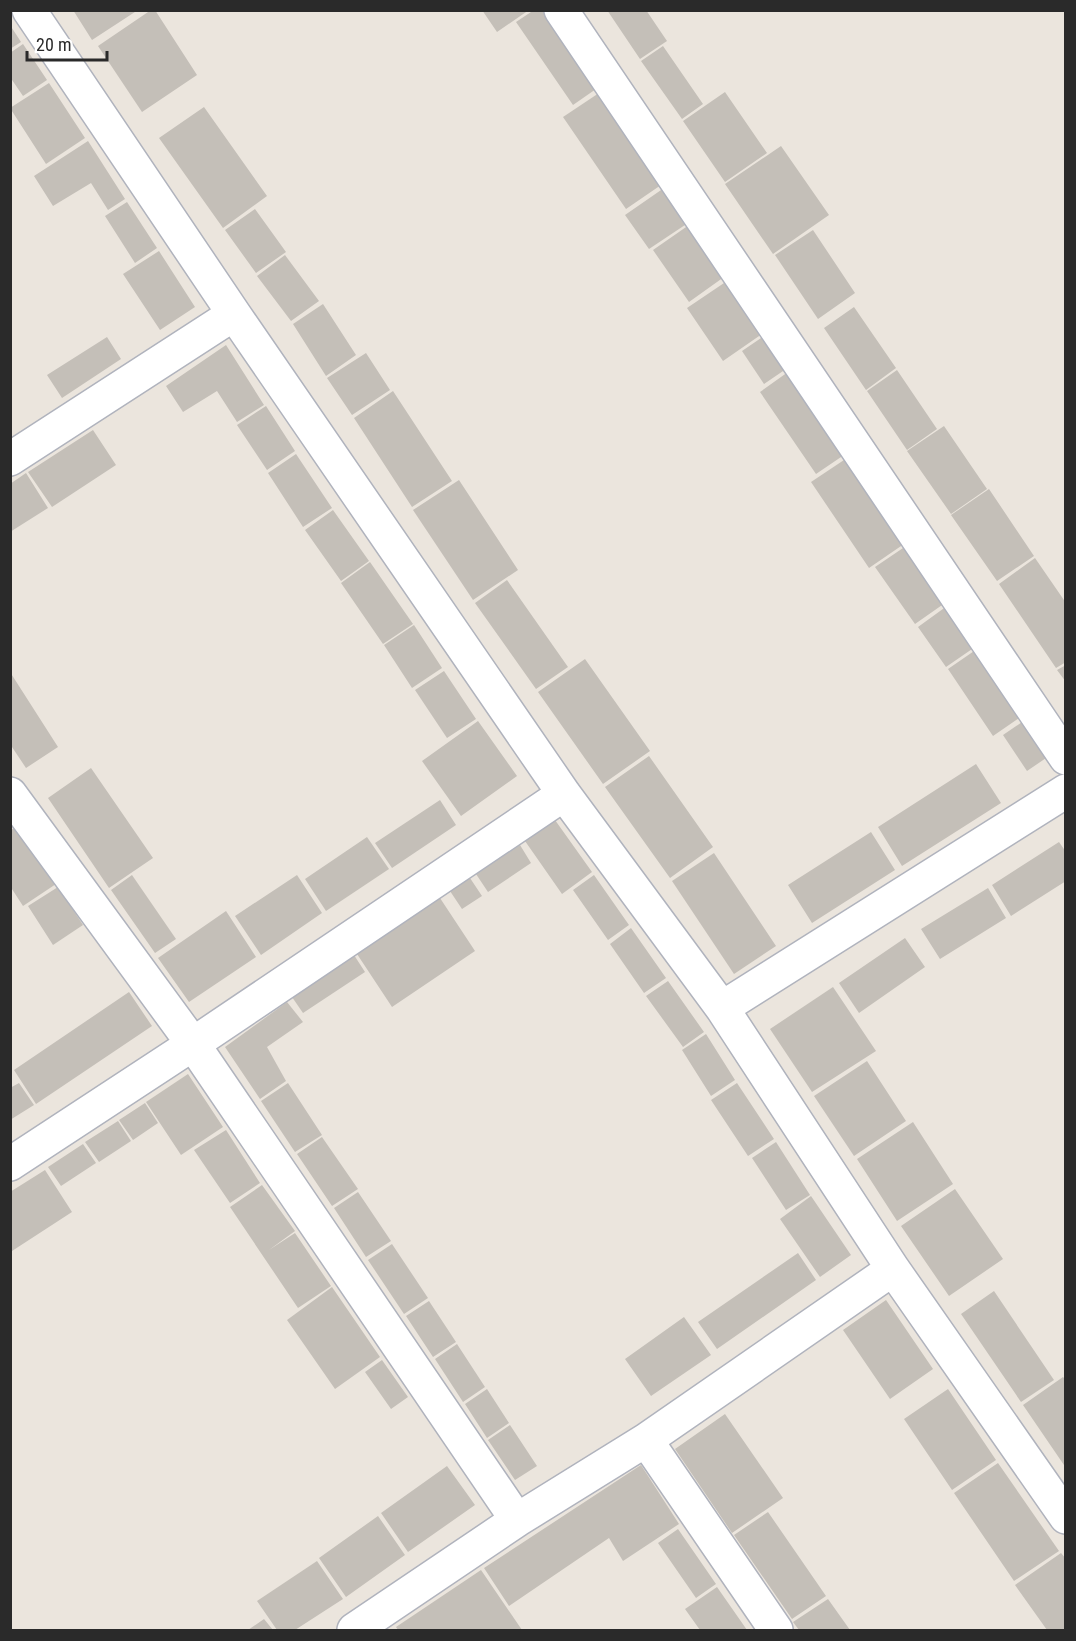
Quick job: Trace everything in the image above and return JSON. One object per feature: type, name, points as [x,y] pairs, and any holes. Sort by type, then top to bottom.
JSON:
[{"type":"street","points":[[29,10],[234,314],[564,794],[722,1008],[893,1269],[1065,1517]]},
{"type":"street","points":[[561,10],[1065,758]]},
{"type":"street","points":[[10,459],[234,314]]},
{"type":"street","points":[[722,1008],[1065,791]]},
{"type":"street","points":[[10,1164],[193,1044],[564,794]]},
{"type":"street","points":[[13,805],[193,1044],[517,1520]]},
{"type":"street","points":[[368,1627],[517,1520],[646,1440],[893,1269]]},
{"type":"street","points":[[646,1440],[776,1630]]},
{"type":"building","points":[[73,10],[138,10],[92,40]]},
{"type":"building","points":[[151,10],[155,10],[197,75],[142,112],[98,46]]},
{"type":"building","points":[[482,10],[529,10],[497,32]]},
{"type":"building","points":[[534,10],[542,10],[596,89],[573,105],[516,22]]},
{"type":"building","points":[[607,10],[646,10],[667,41],[640,59]]},
{"type":"building","points":[[10,25],[21,42],[10,49]]},
{"type":"building","points":[[23,44],[47,80],[23,96],[10,77],[10,53]]},
{"type":"building","points":[[663,46],[703,104],[682,119],[641,61]]},
{"type":"building","points":[[49,83],[85,138],[46,164],[10,108]]},
{"type":"building","points":[[725,92],[767,153],[725,182],[683,121]]},
{"type":"building","points":[[599,93],[661,185],[626,209],[563,117]]},
{"type":"building","points":[[204,107],[267,196],[223,228],[159,138]]},
{"type":"building","points":[[88,141],[125,199],[108,210],[91,183],[53,206],[34,176]]},
{"type":"building","points":[[781,146],[829,215],[773,254],[725,184]]},
{"type":"building","points":[[664,188],[688,223],[649,249],[625,215]]},
{"type":"building","points":[[127,202],[157,248],[135,263],[105,216]]},
{"type":"building","points":[[255,209],[286,252],[256,273],[225,230]]},
{"type":"building","points":[[689,225],[724,277],[689,302],[653,250]]},
{"type":"building","points":[[813,230],[855,293],[818,319],[775,255]]},
{"type":"building","points":[[159,251],[195,307],[160,330],[123,274]]},
{"type":"building","points":[[285,255],[319,301],[291,321],[257,276]]},
{"type":"building","points":[[727,281],[762,334],[723,361],[687,308]]},
{"type":"building","points":[[323,304],[356,355],[326,376],[293,324]]},
{"type":"building","points":[[854,307],[896,368],[866,390],[824,328]]},
{"type":"building","points":[[764,336],[786,369],[764,384],[742,351]]},
{"type":"building","points":[[107,337],[121,359],[62,398],[47,375]]},
{"type":"building","points":[[226,345],[264,405],[237,422],[217,391],[183,412],[166,386]]},
{"type":"building","points":[[366,353],[390,390],[352,415],[327,378]]},
{"type":"building","points":[[897,370],[937,429],[907,450],[867,391]]},
{"type":"building","points":[[788,372],[844,455],[816,474],[760,392]]},
{"type":"building","points":[[393,391],[452,481],[412,507],[354,418]]},
{"type":"building","points":[[266,406],[295,451],[267,470],[237,425]]},
{"type":"building","points":[[944,426],[987,489],[951,514],[907,451]]},
{"type":"building","points":[[93,430],[116,465],[52,507],[28,472]]},
{"type":"building","points":[[296,454],[332,508],[303,527],[268,473]]},
{"type":"building","points":[[847,458],[904,544],[869,568],[811,482]]},
{"type":"building","points":[[26,473],[48,508],[10,532],[10,484]]},
{"type":"building","points":[[459,480],[518,570],[473,600],[413,510]]},
{"type":"building","points":[[989,489],[1034,556],[997,581],[951,515]]},
{"type":"building","points":[[333,510],[369,561],[341,581],[305,530]]},
{"type":"building","points":[[906,546],[945,603],[915,624],[875,567]]},
{"type":"building","points":[[1035,558],[1066,603],[1066,662],[1056,668],[999,584]]},
{"type":"building","points":[[370,562],[413,624],[383,644],[341,583]]},
{"type":"building","points":[[507,580],[568,667],[536,689],[475,603]]},
{"type":"building","points":[[947,606],[975,647],[946,667],[918,627]]},
{"type":"building","points":[[414,625],[442,668],[412,688],[384,645]]},
{"type":"building","points":[[977,649],[1022,716],[993,736],[948,669]]},
{"type":"building","points":[[585,659],[650,751],[603,784],[538,692]]},
{"type":"building","points":[[1066,665],[1066,682],[1057,670]]},
{"type":"building","points":[[444,671],[476,719],[447,738],[415,690]]},
{"type":"building","points":[[10,672],[58,747],[26,768],[10,744]]},
{"type":"building","points":[[1025,720],[1049,756],[1027,771],[1003,735]]},
{"type":"building","points":[[478,721],[517,776],[461,816],[422,761]]},
{"type":"building","points":[[649,756],[713,847],[670,878],[605,787]]},
{"type":"building","points":[[976,764],[1001,803],[902,866],[878,827]]},
{"type":"building","points":[[91,768],[153,858],[109,888],[48,798]]},
{"type":"building","points":[[440,800],[456,825],[392,868],[375,843]]},
{"type":"building","points":[[555,820],[592,872],[562,894],[525,841]]},
{"type":"building","points":[[17,826],[56,884],[23,906],[10,886],[10,831]]},
{"type":"building","points":[[871,832],[895,870],[812,923],[788,885]]},
{"type":"building","points":[[367,837],[389,869],[326,911],[305,879]]},
{"type":"building","points":[[1059,842],[1066,852],[1066,881],[1011,916],[992,885]]},
{"type":"building","points":[[520,845],[531,863],[488,892],[476,874]]},
{"type":"building","points":[[714,853],[776,946],[734,974],[672,881]]},
{"type":"building","points":[[132,875],[176,939],[155,953],[111,890]]},
{"type":"building","points":[[297,875],[322,913],[261,955],[235,916]]},
{"type":"building","points":[[594,875],[629,925],[608,940],[573,890]]},
{"type":"building","points":[[470,878],[482,896],[462,909],[450,891]]},
{"type":"building","points":[[58,887],[83,925],[53,945],[28,906]]},
{"type":"building","points":[[988,888],[1006,918],[940,959],[921,929]]},
{"type":"building","points":[[440,898],[475,951],[392,1007],[357,954]]},
{"type":"building","points":[[226,911],[256,957],[189,1002],[158,958]]},
{"type":"building","points":[[631,928],[666,978],[644,993],[610,944]]},
{"type":"building","points":[[905,938],[925,967],[859,1013],[839,983]]},
{"type":"building","points":[[354,955],[365,972],[303,1013],[292,997]]},
{"type":"building","points":[[668,981],[704,1032],[683,1047],[646,996]]},
{"type":"building","points":[[833,987],[876,1051],[812,1092],[770,1029]]},
{"type":"building","points":[[129,992],[152,1026],[36,1104],[14,1070]]},
{"type":"building","points":[[287,1002],[303,1022],[267,1047],[286,1081],[260,1099],[225,1047]]},
{"type":"building","points":[[706,1034],[735,1080],[711,1096],[682,1050]]},
{"type":"building","points":[[867,1061],[906,1121],[854,1156],[814,1096]]},
{"type":"building","points":[[188,1074],[223,1127],[181,1155],[146,1102]]},
{"type":"building","points":[[19,1083],[34,1105],[10,1120],[10,1088]]},
{"type":"building","points":[[288,1083],[322,1135],[295,1152],[261,1101]]},
{"type":"building","points":[[737,1083],[774,1139],[748,1156],[711,1100]]},
{"type":"building","points":[[145,1103],[158,1123],[133,1140],[119,1120]]},
{"type":"building","points":[[118,1121],[131,1141],[99,1162],[85,1142]]},
{"type":"building","points":[[913,1122],[953,1184],[897,1221],[857,1159]]},
{"type":"building","points":[[226,1130],[260,1183],[230,1203],[194,1150]]},
{"type":"building","points":[[322,1137],[358,1189],[332,1206],[297,1154]]},
{"type":"building","points":[[776,1142],[810,1195],[786,1210],[752,1158]]},
{"type":"building","points":[[83,1144],[96,1163],[61,1186],[48,1167]]},
{"type":"building","points":[[45,1170],[72,1212],[12,1251],[10,1192]]},
{"type":"building","points":[[262,1185],[295,1231],[269,1250],[295,1233],[331,1286],[298,1308],[230,1207]]},
{"type":"building","points":[[955,1189],[1003,1259],[949,1296],[901,1226]]},
{"type":"building","points":[[358,1192],[391,1241],[366,1257],[334,1208]]},
{"type":"building","points":[[811,1196],[851,1255],[820,1277],[780,1219]]},
{"type":"building","points":[[392,1244],[428,1298],[404,1314],[368,1260]]},
{"type":"building","points":[[798,1253],[816,1280],[717,1349],[698,1322]]},
{"type":"building","points":[[332,1287],[380,1357],[335,1389],[287,1320]]},
{"type":"building","points":[[994,1291],[1054,1380],[1021,1402],[961,1314]]},
{"type":"building","points":[[886,1300],[933,1369],[890,1399],[843,1330]]},
{"type":"building","points":[[429,1301],[456,1342],[433,1357],[406,1316]]},
{"type":"building","points":[[684,1317],[711,1355],[651,1396],[625,1359]]},
{"type":"building","points":[[457,1344],[485,1387],[463,1402],[435,1359]]},
{"type":"building","points":[[382,1360],[408,1397],[391,1409],[365,1372]]},
{"type":"building","points":[[1063,1377],[1066,1380],[1066,1468],[1023,1405]]},
{"type":"building","points":[[487,1389],[509,1423],[487,1438],[465,1404]]},
{"type":"building","points":[[948,1389],[996,1460],[952,1490],[904,1419]]},
{"type":"building","points":[[725,1414],[783,1498],[732,1533],[675,1449]]},
{"type":"building","points":[[510,1425],[537,1466],[515,1480],[488,1440]]},
{"type":"building","points":[[998,1463],[1059,1551],[1014,1581],[954,1493]]},
{"type":"building","points":[[641,1465],[679,1524],[623,1561],[609,1538],[509,1606],[484,1568]]},
{"type":"building","points":[[447,1466],[475,1505],[408,1552],[381,1513]]},
{"type":"building","points":[[768,1512],[826,1596],[792,1619],[734,1535]]},
{"type":"building","points":[[378,1516],[405,1555],[346,1597],[319,1558]]},
{"type":"building","points":[[678,1529],[716,1584],[696,1598],[658,1543]]},
{"type":"building","points":[[1061,1553],[1066,1559],[1066,1630],[1047,1630],[1015,1585]]},
{"type":"building","points":[[317,1561],[343,1599],[295,1630],[277,1630],[257,1601]]},
{"type":"building","points":[[481,1570],[522,1630],[398,1630],[396,1627]]},
{"type":"building","points":[[717,1587],[747,1630],[700,1630],[685,1609]]},
{"type":"building","points":[[828,1599],[850,1630],[799,1630],[793,1622]]},
{"type":"building","points":[[264,1619],[273,1630],[248,1630]]}]
